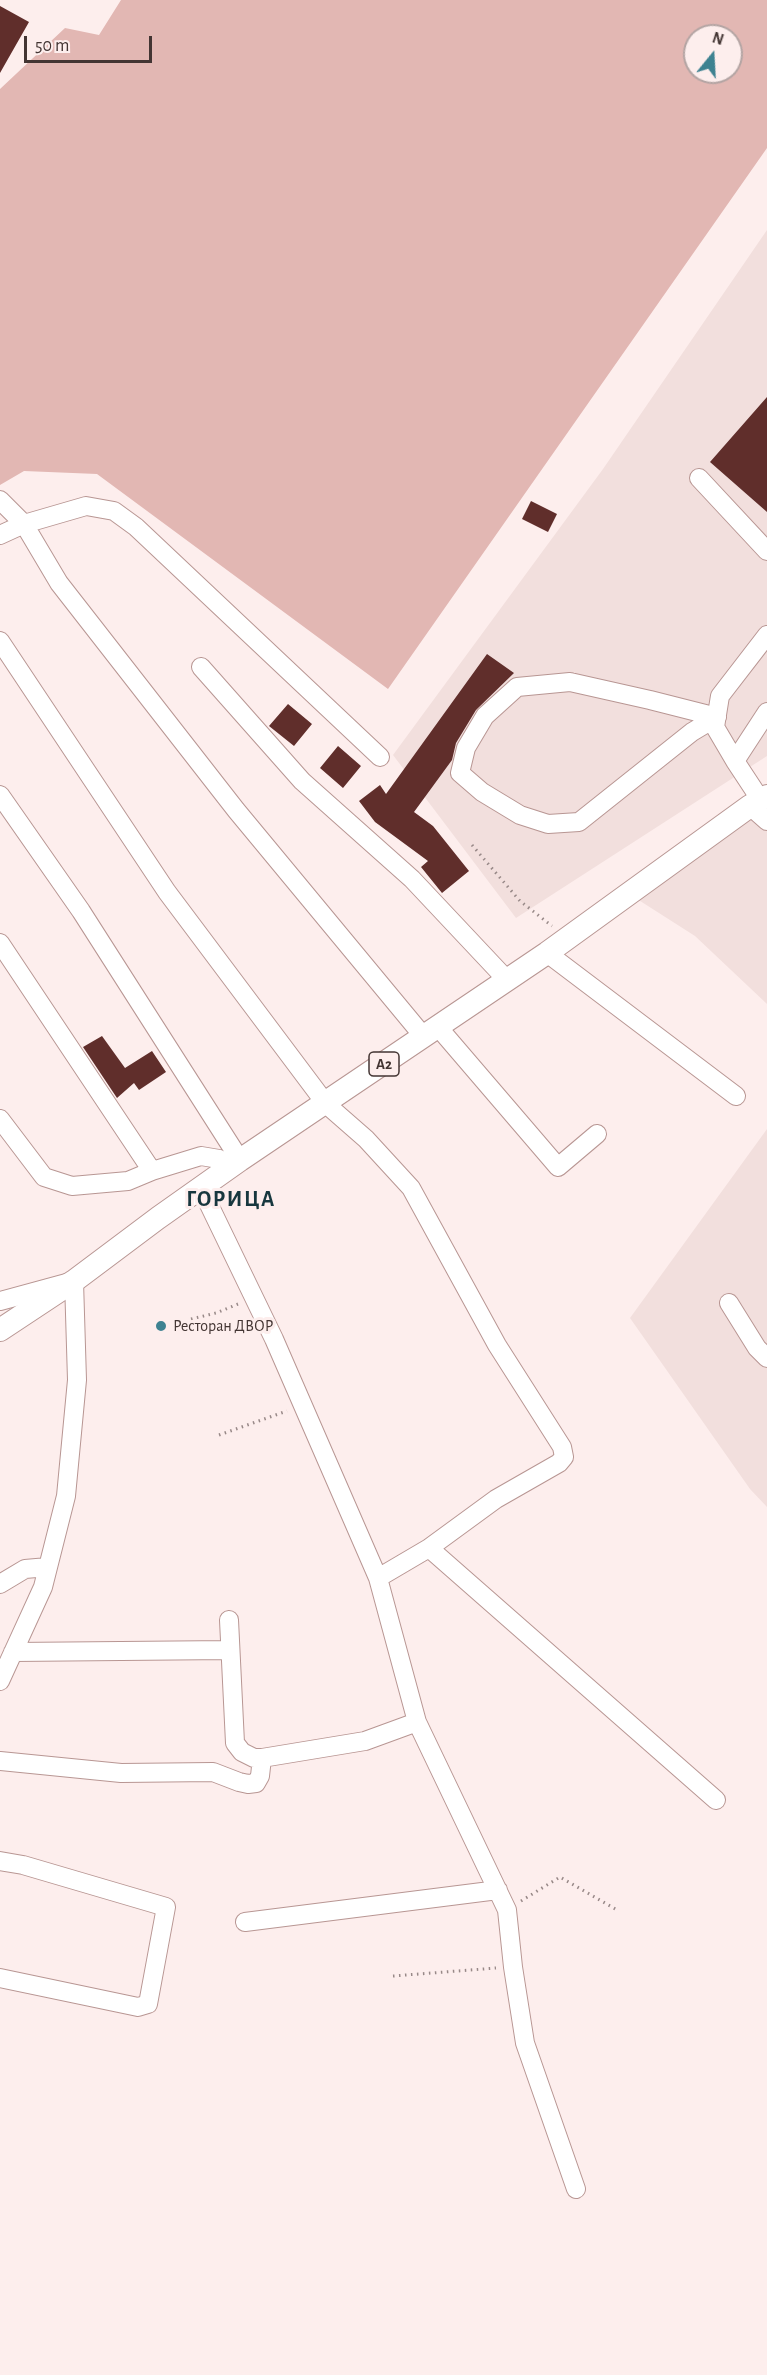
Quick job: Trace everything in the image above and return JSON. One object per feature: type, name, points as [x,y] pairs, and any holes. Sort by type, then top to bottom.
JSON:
[{"type":"main road","name":"A2","points":[[0,1330],[74,1281],[237,1163],[547,953],[759,800]]},
{"type":"street","points":[[699,478],[767,551]]},
{"type":"street","points":[[0,500],[24,524],[59,583],[236,810],[431,1032],[558,1167],[597,1134]]},
{"type":"street","points":[[0,535],[24,524],[87,506],[114,511],[136,527],[380,757]]},
{"type":"street","points":[[767,636],[720,696],[715,727],[759,800],[767,821]]},
{"type":"street","points":[[0,641],[166,892],[326,1104],[366,1139],[411,1188],[497,1345],[562,1448],[564,1457],[559,1463],[496,1499],[429,1548],[378,1578]]},
{"type":"street","points":[[201,667],[302,781],[412,879],[507,980]]},
{"type":"street","points":[[570,682],[717,717],[692,732],[579,822],[548,824],[520,815],[482,792],[460,773],[466,748],[485,716],[517,687],[570,682]]},
{"type":"street","points":[[735,761],[767,712]]},
{"type":"street","points":[[0,795],[81,911],[237,1163]]},
{"type":"street","points":[[0,942],[152,1171]]},
{"type":"street","points":[[547,953],[736,1096]]},
{"type":"street","points":[[0,1119],[44,1177],[72,1186],[128,1181],[201,1156],[237,1163]]},
{"type":"street","points":[[201,1188],[254,1297],[378,1578],[417,1722],[507,1910],[525,2043],[576,2189]]},
{"type":"street","points":[[0,1301],[74,1281],[77,1380],[66,1496],[43,1587],[0,1681]]},
{"type":"street","points":[[729,1303],[757,1348],[767,1358]]},
{"type":"street","points":[[429,1548],[716,1800]]},
{"type":"street","points":[[0,1584],[25,1569],[48,1567]]},
{"type":"street","points":[[229,1620],[235,1743],[242,1752],[254,1758],[262,1758],[365,1741],[417,1722]]},
{"type":"street","points":[[13,1652],[230,1650]]},
{"type":"street","points":[[0,1761],[121,1773],[213,1772],[248,1784],[256,1783],[260,1776],[262,1758]]},
{"type":"street","points":[[0,1861],[23,1865],[166,1907],[148,2004],[138,2007],[0,1978]]},
{"type":"street","points":[[245,1922],[498,1890]]},
{"type":"path","points":[[472,845],[520,901],[568,938]]},
{"type":"path","points":[[191,1319],[216,1313],[254,1297]]},
{"type":"path","points":[[219,1435],[303,1406]]},
{"type":"path","points":[[507,1910],[560,1877],[617,1910]]},
{"type":"path","points":[[393,1976],[513,1967]]},
{"type":"shaded area","points":[[121,0],[767,0],[767,148],[388,689],[97,474],[24,471],[0,485],[0,89],[65,28],[99,35]]},
{"type":"shaded area","points":[[767,230],[767,756],[516,918],[393,755],[603,469]]},
{"type":"shaded area","points":[[767,805],[767,1004],[695,936],[637,899]]},
{"type":"shaded area","points":[[767,1129],[767,1507],[750,1489],[630,1318]]},
{"type":"building","points":[[0,6],[29,22],[0,73]]},
{"type":"building","points":[[767,397],[767,512],[710,462]]},
{"type":"building","points":[[531,501],[557,514],[548,532],[522,519]]},
{"type":"building","points":[[487,654],[514,673],[476,710],[456,743],[452,760],[414,812],[433,826],[469,871],[442,893],[421,867],[428,861],[375,822],[359,801],[380,785],[386,794]]},
{"type":"building","points":[[288,704],[312,724],[294,746],[269,726]]},
{"type":"building","points":[[338,746],[361,766],[343,788],[320,768]]},
{"type":"building","points":[[102,1036],[125,1068],[152,1051],[166,1072],[139,1090],[134,1083],[117,1098],[83,1047]]},
{"type":"place","name":"Ресторан ДВОР","points":[[161,1326]]},
{"type":"district","name":"ГОРИЦА","points":[[231,1199]]}]
